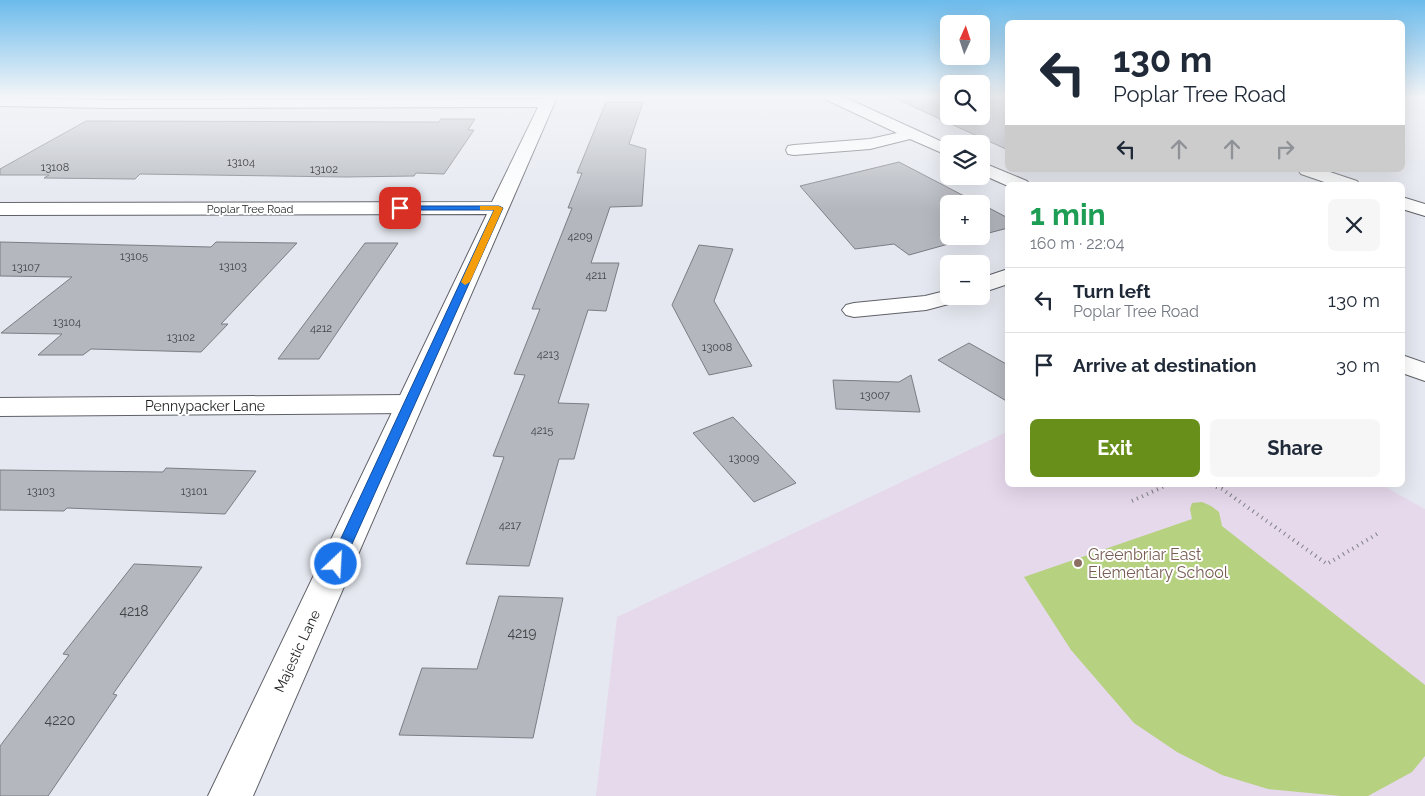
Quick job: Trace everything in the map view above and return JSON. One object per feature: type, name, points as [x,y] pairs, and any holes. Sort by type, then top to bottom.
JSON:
[{"type":"street","name":"Majestic Lane","points":[[230,796],[533,134]]},
{"type":"street","points":[[794,150],[870,144],[911,134]]},
{"type":"street","points":[[912,134],[940,148]]},
{"type":"street","points":[[990,171],[1014,182]]},
{"type":"street","points":[[1313,172],[1342,182]]},
{"type":"street","points":[[1405,204],[1425,210]]},
{"type":"street","name":"Poplar Tree Road","points":[[0,209],[499,208]]},
{"type":"street","points":[[990,283],[1005,277]]},
{"type":"street","points":[[854,310],[926,303],[940,299]]},
{"type":"street","points":[[1405,364],[1425,373]]},
{"type":"street","name":"Pennypacker Lane","points":[[0,407],[409,404]]},
{"type":"path","points":[[1132,501],[1163,487]]},
{"type":"path","points":[[1217,487],[1326,564],[1377,534]]},
{"type":"shaded area","name":"Greenbriar East Elementary School","points":[[1005,433],[1005,487],[1386,487],[1425,509],[1425,796],[596,796],[617,617]]},
{"type":"green space","points":[[1202,502],[1219,512],[1222,526],[1425,685],[1425,756],[1412,772],[1368,796],[1341,796],[1268,789],[1222,775],[1177,752],[1134,723],[1071,650],[1024,577],[1192,519],[1190,509],[1192,503]]},
{"type":"building","points":[[62,134],[471,134],[444,174],[416,173],[414,176],[345,177],[140,174],[135,179],[44,178],[49,175],[0,175],[0,169]]},
{"type":"building","points":[[593,134],[632,134],[629,144],[646,149],[642,206],[610,207],[591,263],[619,263],[606,311],[588,310],[558,403],[589,404],[574,459],[559,459],[529,566],[466,564],[504,457],[493,456],[525,375],[514,374],[540,309],[532,309],[572,208],[568,208],[582,173],[577,173]]},
{"type":"building","points":[[973,134],[1005,134],[1005,149],[990,142],[990,135]]},
{"type":"building","points":[[899,162],[962,195],[940,195],[940,245],[945,245],[909,255],[894,244],[855,249],[800,186]]},
{"type":"building","points":[[990,209],[1005,216],[1005,229],[990,233]]},
{"type":"building","points":[[0,242],[211,247],[216,242],[297,243],[221,324],[228,324],[201,352],[91,349],[83,355],[38,355],[62,334],[1,333],[72,277],[0,276]]},
{"type":"building","points":[[365,243],[398,243],[319,359],[278,359]]},
{"type":"building","points":[[699,245],[733,249],[714,301],[752,366],[709,375],[672,305]]},
{"type":"building","points":[[969,343],[1005,363],[1005,400],[938,360]]},
{"type":"building","points":[[911,375],[920,412],[836,409],[833,380],[899,382]]},
{"type":"building","points":[[733,417],[796,483],[754,502],[693,433]]},
{"type":"building","points":[[166,468],[256,471],[225,514],[67,508],[64,511],[0,510],[0,470],[163,472]]},
{"type":"building","points":[[134,564],[202,567],[113,694],[117,695],[48,796],[0,796],[0,746],[69,655],[63,654]]},
{"type":"building","points":[[499,596],[563,598],[533,738],[399,735],[422,668],[477,669]]},
{"type":"slow traffic","points":[[465,282],[499,208],[483,208]]},
{"type":"place","name":"Greenbriar East Elementary School","points":[[1078,563]]},
{"type":"route","points":[[336,564],[499,208],[400,208]]}]
